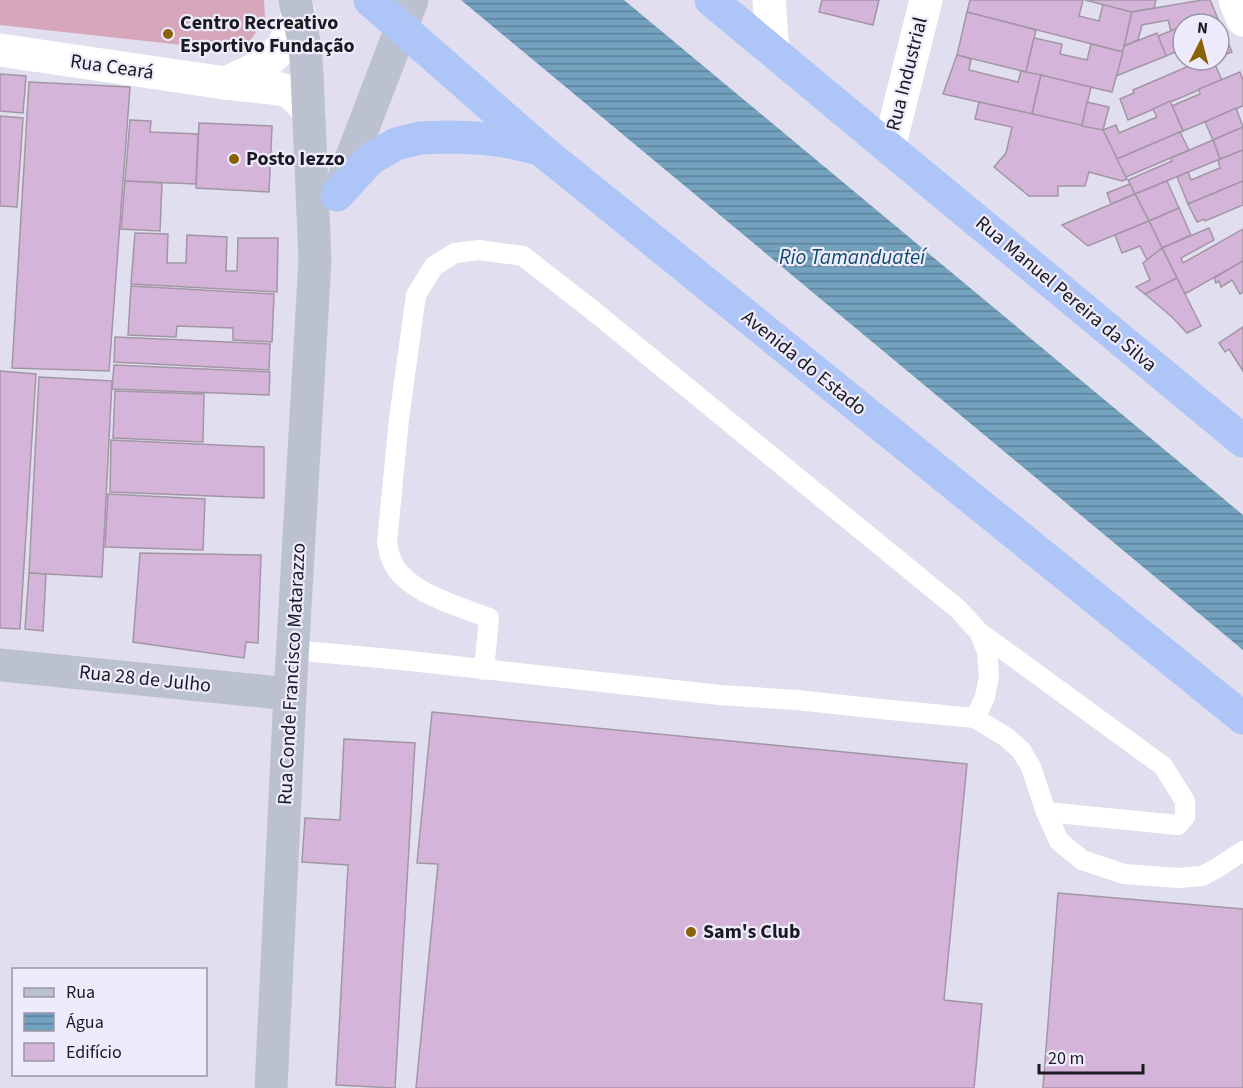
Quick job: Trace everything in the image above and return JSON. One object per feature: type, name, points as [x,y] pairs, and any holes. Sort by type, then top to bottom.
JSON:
[{"type":"highway","name":"Avenida do Estado","points":[[370,0],[406,14],[540,149],[1243,718]]},
{"type":"highway","name":"Rua Manuel Pereira da Silva","points":[[711,0],[1243,441]]},
{"type":"highway","points":[[338,195],[370,159],[396,144],[420,138],[479,138],[540,149]]},
{"type":"main road","name":"Rua Conde Francisco Matarazzo","points":[[271,1088],[290,694],[315,260],[309,112],[304,46],[297,7]]},
{"type":"main road","name":"Rua Conde Francisco Matarazzo","points":[[315,260],[406,14]]},
{"type":"main road","name":"Rua 28 de Julho","points":[[0,665],[290,694]]},
{"type":"street","points":[[770,0],[772,52]]},
{"type":"street","name":"Rua Industrial","points":[[888,148],[926,0]]},
{"type":"street","points":[[1235,0],[1243,20]]},
{"type":"street","points":[[225,83],[248,74],[268,60],[283,45],[297,7]]},
{"type":"street","name":"Rua Ceará","points":[[0,50],[280,89],[290,92],[309,112]]},
{"type":"lane","points":[[484,670],[489,618],[416,588],[400,574],[391,561],[387,543],[399,419],[416,295],[434,266],[455,253],[479,250],[523,256],[958,609],[979,632],[1163,766],[1185,801],[1185,817],[1178,825],[1046,812]]},
{"type":"lane","points":[[975,718],[985,697],[988,676],[987,651],[979,632]]},
{"type":"lane","points":[[293,650],[720,695],[797,700],[975,718],[1006,736],[1021,750],[1031,767],[1046,812],[1059,841],[1082,860],[1124,874],[1179,878],[1202,876],[1243,851]]},
{"type":"shaded area","name":"Centro Recreativo Esportivo Fundação","points":[[0,0],[264,0],[265,17],[249,43],[227,52],[0,25]]},
{"type":"water","name":"Rio Tamanduateí","points":[[461,0],[624,0],[1243,515],[1243,650]]},
{"type":"building","points":[[822,0],[879,0],[873,25],[819,12]]},
{"type":"building","points":[[970,0],[1083,0],[1079,16],[1099,21],[1103,4],[1132,12],[1123,52],[967,12]]},
{"type":"building","points":[[1085,0],[1156,0],[1154,8],[1132,12]]},
{"type":"building","points":[[1210,0],[1215,12],[1171,12],[1171,31],[1168,20],[1142,25],[1138,40],[1124,46],[1132,12]]},
{"type":"building","points":[[967,12],[1036,30],[1026,72],[957,55]]},
{"type":"building","points":[[1171,31],[1171,54],[1166,56],[1158,36]]},
{"type":"building","points":[[1157,33],[1166,56],[1116,76],[1124,46]]},
{"type":"building","points":[[1034,38],[1062,44],[1060,54],[1087,60],[1091,44],[1123,52],[1112,92],[1026,72]]},
{"type":"building","points":[[957,55],[971,59],[969,70],[1018,82],[1021,71],[1041,75],[1032,114],[943,94]]},
{"type":"building","points":[[1175,72],[1218,72],[1222,80],[1128,120],[1120,99],[1134,93],[1133,90]]},
{"type":"building","points":[[1240,72],[1243,80],[1243,106],[1183,131],[1172,106],[1200,94],[1199,89]]},
{"type":"building","points":[[0,74],[26,76],[23,113],[0,111]]},
{"type":"building","points":[[1041,75],[1091,87],[1082,126],[1032,114]]},
{"type":"building","points":[[29,82],[130,87],[109,371],[12,368]]},
{"type":"building","points":[[1170,101],[1183,131],[1117,159],[1103,130],[1116,125],[1119,133],[1157,117],[1153,109]]},
{"type":"building","points":[[979,102],[1103,130],[1127,179],[1122,181],[1089,172],[1085,186],[1058,186],[1058,196],[1029,196],[994,167],[1006,153],[1012,127],[975,119]]},
{"type":"building","points":[[1087,102],[1109,107],[1103,130],[1082,126]]},
{"type":"building","points":[[1236,108],[1243,127],[1213,140],[1205,122]]},
{"type":"building","points":[[0,116],[23,118],[17,207],[0,206]]},
{"type":"building","points":[[130,120],[151,121],[150,132],[198,134],[196,184],[125,181]]},
{"type":"building","name":"Posto Iezzo","points":[[199,123],[272,126],[269,192],[196,188]]},
{"type":"building","points":[[1243,127],[1243,150],[1220,159],[1213,140]]},
{"type":"building","points":[[1180,132],[1189,150],[1126,177],[1117,159]]},
{"type":"building","points":[[1213,140],[1220,159],[1135,194],[1128,180]]},
{"type":"building","points":[[1243,150],[1243,181],[1188,204],[1177,177],[1188,172],[1191,180],[1220,168],[1218,160]]},
{"type":"building","points":[[125,181],[162,183],[160,231],[121,229]]},
{"type":"building","points":[[1167,181],[1179,208],[1149,221],[1135,194]]},
{"type":"building","points":[[1243,181],[1243,205],[1205,221],[1204,219],[1197,222],[1188,204]]},
{"type":"building","points":[[1130,184],[1135,194],[1111,204],[1107,193]]},
{"type":"building","points":[[1135,194],[1149,221],[1088,246],[1062,225]]},
{"type":"building","points":[[1179,208],[1191,235],[1162,248],[1149,221]]},
{"type":"building","points":[[1149,221],[1162,248],[1147,260],[1140,246],[1122,253],[1115,235]]},
{"type":"building","points":[[1209,228],[1214,240],[1181,258],[1183,263],[1243,229],[1243,261],[1185,294],[1162,248]]},
{"type":"building","points":[[135,233],[168,234],[167,263],[186,263],[187,235],[227,237],[226,271],[237,271],[238,238],[278,238],[277,292],[131,284]]},
{"type":"building","points":[[1162,248],[1177,278],[1145,294],[1136,287],[1150,280],[1143,263]]},
{"type":"building","points":[[1243,261],[1243,292],[1240,294],[1232,280],[1221,287],[1219,281],[1216,283],[1214,278]]},
{"type":"building","points":[[1177,278],[1201,326],[1187,333],[1145,294]]},
{"type":"building","points":[[131,286],[274,294],[272,342],[233,340],[233,328],[177,326],[176,337],[128,335]]},
{"type":"building","points":[[1243,327],[1243,371],[1229,349],[1225,352],[1219,343]]},
{"type":"building","points":[[115,337],[270,344],[269,370],[114,362]]},
{"type":"building","points":[[114,365],[270,372],[269,395],[112,389]]},
{"type":"building","points":[[0,371],[36,374],[20,629],[0,628]]},
{"type":"building","points":[[39,377],[112,381],[102,577],[29,573]]},
{"type":"building","points":[[115,391],[204,394],[203,442],[113,438]]},
{"type":"building","points":[[111,440],[264,447],[264,498],[110,492]]},
{"type":"building","points":[[108,494],[205,499],[203,550],[105,547]]},
{"type":"building","points":[[140,553],[261,555],[258,643],[246,642],[244,658],[133,642]]},
{"type":"building","points":[[29,573],[46,574],[43,631],[25,629]]},
{"type":"building","name":"Sam's Club","points":[[432,712],[967,764],[944,1000],[982,1004],[974,1088],[416,1088],[438,864],[417,863]]},
{"type":"building","points":[[344,739],[415,743],[395,1088],[336,1085],[348,865],[302,862],[305,818],[340,820]]},
{"type":"building","points":[[1058,893],[1243,909],[1243,1088],[1043,1088]]},
{"type":"place","name":"Centro Recreativo Esportivo Fundação","points":[[168,34]]},
{"type":"place","name":"Posto Iezzo","points":[[234,159]]},
{"type":"place","name":"Sam's Club","points":[[691,932]]}]
